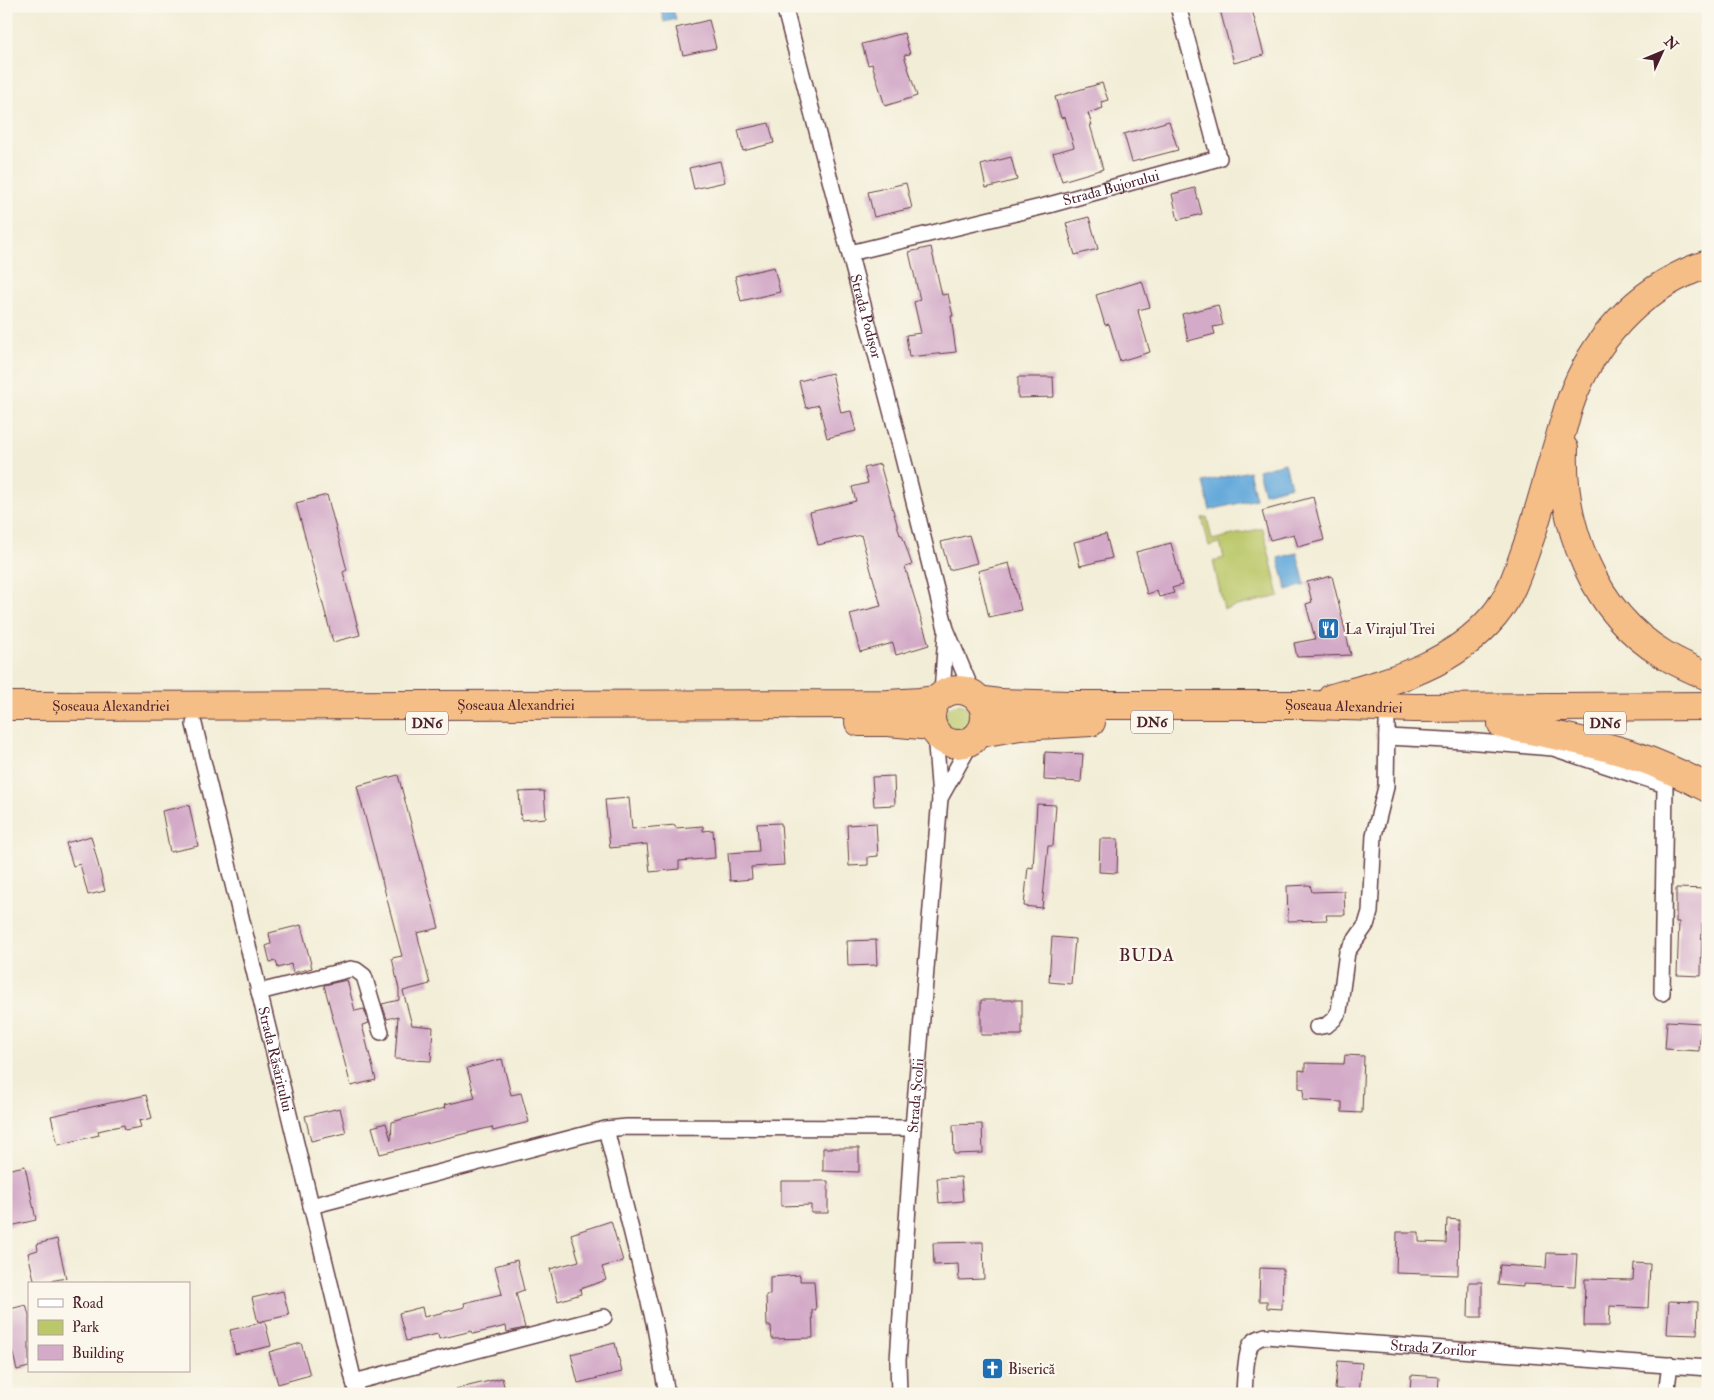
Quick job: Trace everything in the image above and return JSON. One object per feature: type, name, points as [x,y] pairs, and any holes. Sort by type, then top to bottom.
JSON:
[{"type":"highway","points":[[1309,705],[1412,674],[1435,663],[1465,643],[1494,616],[1506,598],[1516,577],[1536,520],[1574,392],[1595,350],[1610,330],[1650,294],[1674,278],[1708,264]]},
{"type":"highway","points":[[1566,417],[1564,465],[1570,517],[1580,551],[1593,580],[1613,609],[1637,634],[1662,653],[1686,667],[1708,676]]},
{"type":"highway","name":"Șoseaua Alexandriei","points":[[6,706],[888,704],[920,702],[958,689],[976,697],[1000,703],[1069,705],[1309,705],[1404,708],[1708,706]]},
{"type":"highway","points":[[934,730],[931,712],[939,697]]},
{"type":"highway","points":[[976,697],[984,708],[985,723],[976,737]]},
{"type":"highway","name":"Șoseaua Alexandriei","points":[[6,723],[888,722],[934,730],[942,740],[952,744],[962,744],[976,737],[1020,726],[1069,723],[1210,721],[1387,730],[1502,724],[1708,723]]},
{"type":"highway","points":[[1502,724],[1632,755],[1675,771],[1708,788]]},
{"type":"street","name":"Strada Podișor","points":[[784,6],[850,253],[946,629],[976,697]]},
{"type":"street","name":"Strada Bujorului","points":[[850,253],[1049,205],[1219,158],[1178,6]]},
{"type":"street","name":"Strada Podișor","points":[[939,697],[946,629]]},
{"type":"street","name":"Strada Răsăritului","points":[[194,724],[355,1388]]},
{"type":"street","name":"Strada Școlii","points":[[899,1394],[898,1361],[913,1128],[940,798],[934,730]]},
{"type":"street","points":[[1317,1027],[1327,1025],[1339,1011],[1346,952],[1366,925],[1370,912],[1374,835],[1386,787],[1387,730],[1465,741],[1553,748],[1665,785],[1662,993]]},
{"type":"street","name":"Strada Școlii","points":[[940,798],[976,737]]},
{"type":"street","points":[[259,992],[351,969],[356,970],[364,976],[381,1032]]},
{"type":"street","points":[[311,1206],[606,1129],[627,1127],[913,1128]]},
{"type":"street","points":[[606,1129],[654,1322],[667,1394]]},
{"type":"street","points":[[355,1388],[604,1317]]},
{"type":"street","name":"Strada Zorilor","points":[[1244,1394],[1248,1355],[1251,1345],[1257,1339],[1265,1336],[1708,1368]]},
{"type":"street","points":[[1666,1394],[1670,1365]]},
{"type":"green space","points":[[1207,517],[1212,540],[1263,528],[1279,596],[1224,609],[1213,561],[1224,558],[1220,543],[1209,546],[1202,518]]},
{"type":"green space","points":[[958,704],[967,708],[971,717],[967,726],[958,730],[949,726],[945,717],[949,708]]},
{"type":"water","points":[[660,6],[672,6],[676,19],[664,22]]},
{"type":"water","points":[[1285,463],[1291,486],[1264,493],[1258,470]]},
{"type":"water","points":[[1249,471],[1256,499],[1210,510],[1203,482]]},
{"type":"water","points":[[1297,553],[1305,585],[1287,590],[1278,558]]},
{"type":"building","points":[[1219,6],[1251,6],[1264,55],[1234,63]]},
{"type":"building","points":[[709,20],[716,48],[683,55],[676,28]]},
{"type":"building","points":[[904,33],[910,54],[904,55],[917,96],[885,106],[872,64],[868,65],[862,44]]},
{"type":"building","points":[[1102,83],[1108,100],[1101,102],[1103,108],[1088,113],[1103,169],[1062,181],[1053,153],[1074,147],[1065,117],[1061,118],[1055,97]]},
{"type":"building","points":[[1169,121],[1178,150],[1132,162],[1124,134]]},
{"type":"building","points":[[769,123],[774,143],[743,151],[738,130]]},
{"type":"building","points":[[1011,157],[1017,180],[986,188],[981,165]]},
{"type":"building","points":[[720,161],[725,182],[694,189],[689,168]]},
{"type":"building","points":[[906,183],[912,208],[874,217],[868,192]]},
{"type":"building","points":[[1195,188],[1202,214],[1178,220],[1172,194]]},
{"type":"building","points":[[1089,217],[1098,249],[1075,255],[1066,223]]},
{"type":"building","points":[[931,247],[942,295],[948,294],[953,316],[951,316],[956,352],[909,357],[906,335],[921,333],[914,302],[920,300],[909,252]]},
{"type":"building","points":[[774,267],[780,292],[741,301],[735,276]]},
{"type":"building","points":[[1142,281],[1150,307],[1138,310],[1150,352],[1120,361],[1109,324],[1105,325],[1096,295]]},
{"type":"building","points":[[1218,305],[1223,325],[1213,327],[1215,334],[1188,341],[1182,314]]},
{"type":"building","points":[[832,373],[841,413],[851,411],[856,431],[827,438],[819,405],[806,408],[799,381]]},
{"type":"building","points":[[1018,377],[1053,377],[1054,397],[1018,398]]},
{"type":"building","points":[[880,464],[900,535],[902,535],[912,565],[905,567],[929,645],[896,655],[893,643],[860,652],[850,614],[881,606],[861,535],[818,545],[810,512],[856,501],[852,487],[868,483],[864,468]]},
{"type":"building","points":[[327,495],[347,570],[343,572],[360,635],[333,642],[296,503]]},
{"type":"building","points":[[1313,497],[1324,540],[1298,547],[1294,534],[1270,540],[1262,511]]},
{"type":"building","points":[[1106,534],[1112,558],[1080,566],[1074,542]]},
{"type":"building","points":[[969,535],[977,563],[949,570],[941,542]]},
{"type":"building","points":[[1171,543],[1182,585],[1172,588],[1174,593],[1159,597],[1157,591],[1147,594],[1136,552]]},
{"type":"building","points":[[1009,563],[1021,610],[989,617],[978,571]]},
{"type":"building","name":"La Virajul Trei","points":[[1332,576],[1351,655],[1297,657],[1294,643],[1315,639],[1306,604],[1312,602],[1307,582]]},
{"type":"building","points":[[1045,752],[1083,754],[1081,782],[1044,780]]},
{"type":"building","points":[[398,775],[439,928],[417,933],[430,984],[403,991],[412,1025],[433,1027],[431,1061],[395,1059],[398,1016],[387,1019],[382,1004],[399,1000],[399,989],[392,958],[402,956],[357,786]]},
{"type":"building","points":[[894,776],[895,805],[874,806],[872,777]]},
{"type":"building","points":[[544,791],[546,818],[521,820],[519,792]]},
{"type":"building","points":[[629,798],[632,829],[675,825],[676,828],[703,826],[703,831],[713,830],[715,858],[679,861],[679,869],[650,872],[647,844],[610,848],[605,800]]},
{"type":"building","points":[[1037,804],[1056,805],[1053,846],[1048,846],[1042,908],[1024,906],[1028,867],[1033,868]]},
{"type":"building","points":[[189,805],[198,846],[170,852],[162,811]]},
{"type":"building","points":[[781,823],[784,865],[751,867],[752,879],[730,881],[728,853],[759,851],[757,824]]},
{"type":"building","points":[[876,823],[878,856],[868,857],[868,865],[849,866],[847,825]]},
{"type":"building","points":[[91,836],[105,891],[88,895],[80,864],[73,866],[66,843]]},
{"type":"building","points":[[1100,839],[1118,839],[1117,873],[1099,872]]},
{"type":"building","points":[[1310,885],[1312,892],[1344,891],[1345,915],[1326,915],[1327,920],[1288,921],[1287,886]]},
{"type":"building","points":[[1676,888],[1707,889],[1706,923],[1702,923],[1701,976],[1677,975],[1679,922],[1676,922]]},
{"type":"building","points":[[301,925],[312,968],[293,973],[291,964],[278,968],[276,961],[270,962],[266,946],[271,944],[269,933]]},
{"type":"building","points":[[1052,937],[1075,939],[1071,984],[1049,982]]},
{"type":"building","points":[[876,940],[877,965],[848,966],[847,941]]},
{"type":"building","points":[[347,980],[355,1011],[364,1009],[369,1023],[362,1025],[376,1080],[351,1086],[324,985]]},
{"type":"building","points":[[981,1000],[1022,1000],[1022,1035],[981,1035]]},
{"type":"building","points":[[1667,1021],[1701,1023],[1699,1051],[1665,1049]]},
{"type":"building","points":[[1345,1055],[1364,1056],[1362,1113],[1342,1112],[1342,1102],[1303,1100],[1304,1089],[1299,1088],[1299,1070],[1305,1071],[1305,1063],[1344,1064]]},
{"type":"building","points":[[502,1059],[511,1095],[521,1093],[529,1122],[493,1131],[492,1127],[380,1154],[372,1127],[386,1123],[391,1140],[392,1122],[445,1108],[444,1105],[475,1098],[467,1068]]},
{"type":"building","points":[[146,1095],[152,1118],[139,1121],[141,1127],[125,1130],[124,1125],[98,1131],[99,1135],[58,1145],[51,1116]]},
{"type":"building","points":[[340,1108],[346,1133],[311,1141],[305,1116]]},
{"type":"building","points":[[982,1124],[983,1153],[954,1154],[953,1125]]},
{"type":"building","points":[[823,1148],[859,1148],[859,1172],[823,1171]]},
{"type":"building","points":[[25,1166],[36,1220],[6,1227],[6,1170]]},
{"type":"building","points":[[961,1177],[963,1201],[939,1203],[937,1178]]},
{"type":"building","points":[[781,1181],[828,1181],[828,1213],[811,1213],[811,1205],[781,1206]]},
{"type":"building","points":[[1447,1219],[1459,1220],[1458,1275],[1396,1273],[1397,1232],[1419,1232],[1419,1242],[1446,1243]]},
{"type":"building","points":[[611,1221],[623,1261],[602,1267],[606,1280],[580,1289],[581,1294],[558,1301],[550,1269],[579,1261],[571,1234]]},
{"type":"building","points":[[57,1239],[66,1278],[35,1282],[28,1253],[38,1250],[37,1244]]},
{"type":"building","points":[[983,1242],[984,1279],[959,1280],[958,1264],[934,1265],[933,1243]]},
{"type":"building","points":[[1547,1253],[1577,1254],[1575,1286],[1523,1284],[1523,1287],[1498,1285],[1500,1265],[1546,1268]]},
{"type":"building","points":[[517,1260],[524,1290],[516,1293],[525,1328],[507,1332],[506,1326],[473,1334],[472,1331],[439,1339],[438,1334],[406,1341],[399,1313],[422,1307],[424,1317],[465,1307],[464,1303],[502,1294],[495,1266]]},
{"type":"building","points":[[1634,1263],[1650,1264],[1648,1308],[1610,1306],[1609,1326],[1584,1326],[1585,1279],[1633,1280]]},
{"type":"building","points":[[1260,1268],[1283,1269],[1282,1309],[1267,1308],[1267,1301],[1259,1301]]},
{"type":"building","points":[[800,1275],[800,1281],[814,1281],[816,1310],[812,1310],[813,1338],[772,1339],[771,1326],[767,1326],[766,1295],[770,1295],[770,1277]]},
{"type":"building","points":[[1469,1282],[1482,1282],[1482,1317],[1468,1317]]},
{"type":"building","points":[[283,1291],[289,1315],[258,1322],[252,1298]]},
{"type":"building","points":[[1669,1301],[1698,1302],[1697,1335],[1667,1334]]},
{"type":"building","points":[[26,1305],[28,1312],[28,1367],[17,1370],[9,1338],[6,1339],[6,1310]]},
{"type":"building","points":[[265,1322],[271,1346],[235,1354],[230,1330]]},
{"type":"building","points":[[301,1343],[310,1375],[278,1384],[269,1352]]},
{"type":"building","points":[[615,1343],[622,1372],[578,1383],[571,1354]]},
{"type":"building","points":[[1338,1361],[1362,1363],[1359,1394],[1345,1394],[1345,1390],[1335,1389]]},
{"type":"building","points":[[1411,1375],[1439,1377],[1438,1394],[1410,1394]]},
{"type":"building","points":[[502,1378],[506,1394],[457,1394],[456,1389]]},
{"type":"place","name":"La Virajul Trei","points":[[1329,629]]},
{"type":"place","name":"Biserică","points":[[992,1369]]},
{"type":"district","name":"BUDA","points":[[1147,955]]}]
